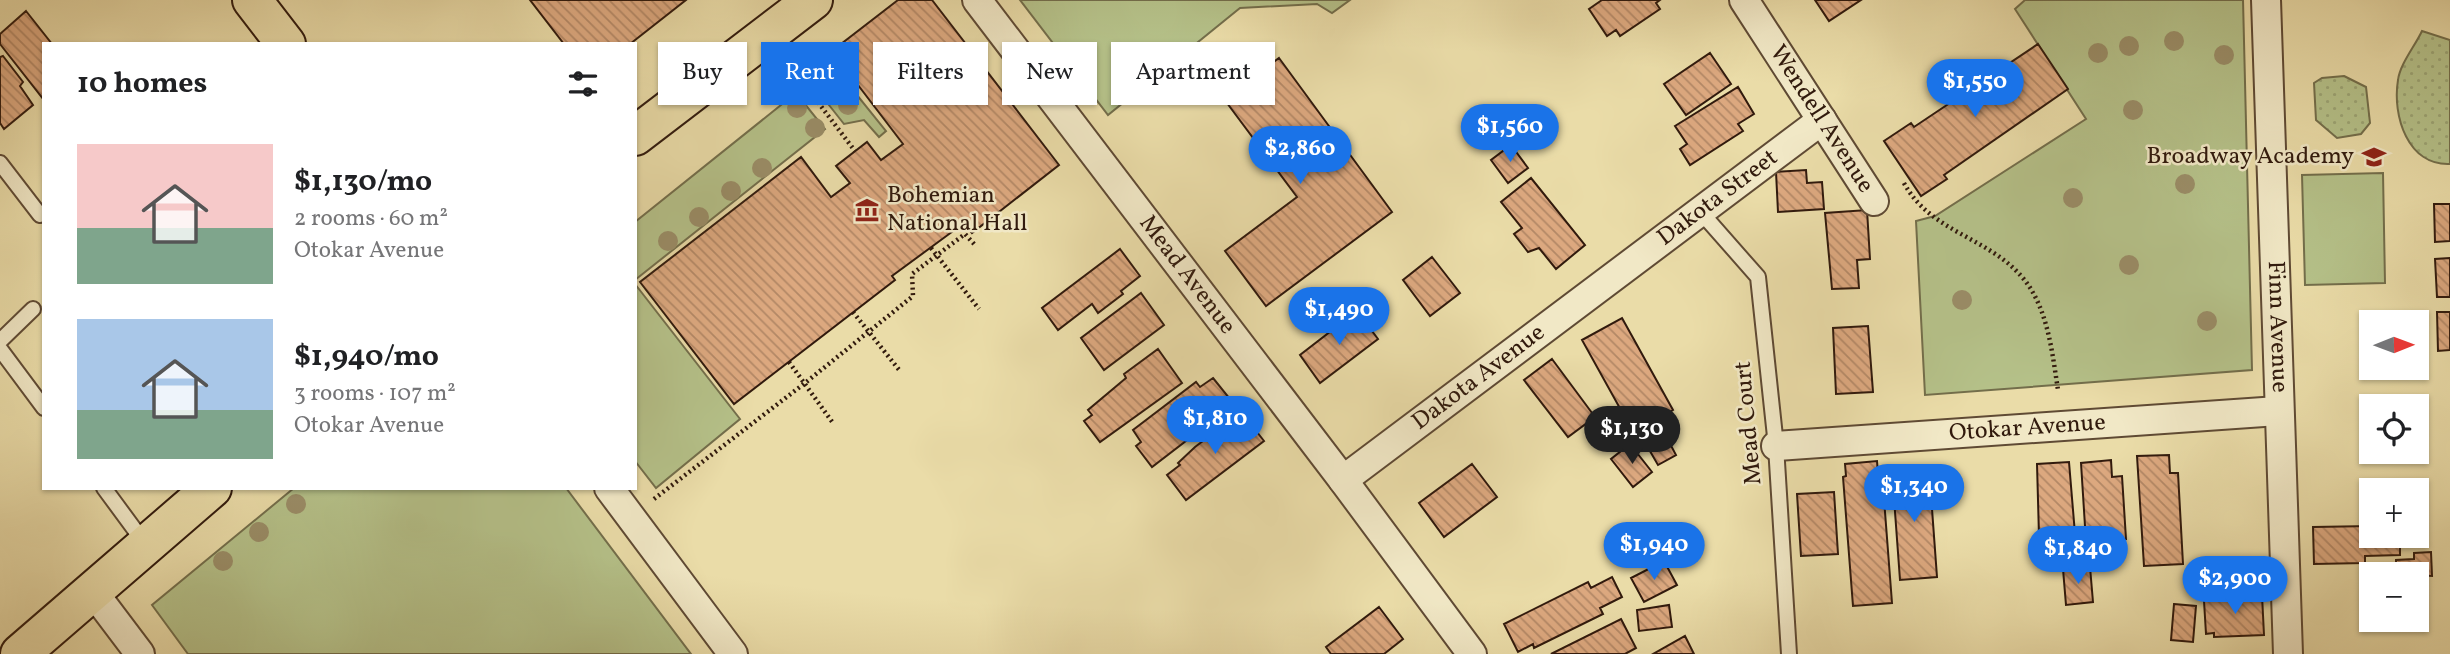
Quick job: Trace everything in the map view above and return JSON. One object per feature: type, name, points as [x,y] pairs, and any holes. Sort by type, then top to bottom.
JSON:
[{"type":"main road","points":[[252,0],[284,42]]},
{"type":"main road","points":[[637,134],[813,0]]},
{"type":"main road","points":[[20,654],[94,593],[210,490]]},
{"type":"street","name":"Mead Avenue","points":[[977,0],[1343,480],[1472,654]]},
{"type":"street","name":"Wendell Avenue","points":[[1744,0],[1874,201]]},
{"type":"street","name":"Finn Avenue","points":[[2266,0],[2288,654]]},
{"type":"street","name":"Dakota Street","points":[[1614,275],[1822,120]]},
{"type":"street","name":"Dakota Avenue","points":[[1343,480],[1614,275]]},
{"type":"street","name":"Otokar Avenue","points":[[1776,446],[2278,411]]},
{"type":"street","points":[[611,490],[733,654]]},
{"type":"street","points":[[94,593],[140,654]]},
{"type":"lane","points":[[0,163],[40,215]]},
{"type":"lane","name":"Mead Court","points":[[1699,210],[1758,277],[1776,446],[1788,654]]},
{"type":"lane","points":[[0,341],[33,309]]},
{"type":"lane","points":[[0,349],[42,405]]},
{"type":"lane","points":[[105,490],[147,546]]},
{"type":"path","points":[[820,105],[855,151]]},
{"type":"path","points":[[1902,179],[1921,208],[1938,222],[1996,255],[2022,276],[2038,303],[2050,343],[2057,390]]},
{"type":"path","points":[[652,500],[913,296],[912,274],[936,255],[965,234],[975,245]]},
{"type":"path","points":[[931,248],[979,309]]},
{"type":"path","points":[[853,312],[900,371]]},
{"type":"path","points":[[789,362],[833,423]]},
{"type":"green space","points":[[1020,0],[1350,0],[1332,13],[1317,4],[1240,8],[1198,42],[1111,42],[1111,105],[1120,105],[1108,115],[1097,101],[1097,42],[1052,42]]},
{"type":"green space","points":[[2025,0],[2243,0],[2252,370],[1925,395],[1916,221],[1935,216],[2086,119],[2015,9]]},
{"type":"green space","points":[[2422,31],[2450,40],[2450,164],[2423,157],[2414,148],[2406,136],[2398,109],[2399,74]]},
{"type":"green space","points":[[2344,76],[2366,87],[2370,123],[2361,134],[2337,138],[2316,120],[2314,83],[2322,78]]},
{"type":"green space","points":[[859,98],[886,131],[879,137],[864,120],[844,124],[829,105],[859,105]]},
{"type":"green space","points":[[781,105],[806,105],[825,129],[637,278],[637,220]]},
{"type":"green space","points":[[2383,173],[2385,283],[2305,285],[2302,175]]},
{"type":"green space","points":[[637,287],[740,419],[656,488],[637,464]]},
{"type":"green space","points":[[292,490],[568,490],[691,654],[188,654],[152,605]]},
{"type":"building","points":[[530,0],[686,0],[633,42],[562,42]]},
{"type":"building","name":"Bohemian National Hall","points":[[898,0],[932,0],[964,42],[873,42],[873,105],[859,86],[859,42],[844,42]]},
{"type":"building","points":[[1602,0],[1660,0],[1656,3],[1660,9],[1620,36],[1616,30],[1607,36],[1589,9]]},
{"type":"building","points":[[1815,0],[1861,0],[1829,21]]},
{"type":"building","points":[[26,11],[50,42],[42,42],[42,97],[0,44],[0,34]]},
{"type":"building","points":[[2038,44],[2068,89],[1944,175],[1947,179],[1921,196],[1884,141],[1911,123],[1914,127]]},
{"type":"building","points":[[1710,53],[1731,84],[1686,115],[1664,84]]},
{"type":"building","points":[[3,56],[23,82],[20,86],[33,105],[4,129],[0,123],[0,57]]},
{"type":"building","points":[[1279,58],[1392,212],[1266,306],[1225,251],[1297,197],[1228,105],[1275,105],[1275,61]]},
{"type":"building","name":"Bohemian National Hall","points":[[988,73],[1002,91],[1002,105],[1013,105],[1059,165],[972,233],[964,223],[892,276],[895,280],[734,404],[640,282],[801,157],[831,197],[850,183],[836,166],[867,142],[881,160],[903,144],[873,105],[988,105]]},
{"type":"building","points":[[1738,87],[1754,114],[1738,124],[1743,131],[1690,165],[1680,149],[1687,144],[1675,126]]},
{"type":"building","points":[[1511,145],[1528,168],[1508,183],[1491,160]]},
{"type":"building","points":[[1806,170],[1807,183],[1822,182],[1824,209],[1778,212],[1776,172]]},
{"type":"building","points":[[1531,178],[1585,245],[1556,269],[1539,248],[1528,252],[1514,234],[1522,228],[1501,202]]},
{"type":"building","points":[[2434,204],[2450,204],[2450,241],[2435,242]]},
{"type":"building","points":[[1867,210],[1870,259],[1857,260],[1859,288],[1832,289],[1825,213]]},
{"type":"building","points":[[1120,249],[1140,276],[1121,291],[1123,294],[1098,313],[1092,304],[1058,330],[1042,308]]},
{"type":"building","points":[[1432,257],[1460,293],[1430,316],[1403,280]]},
{"type":"building","points":[[2450,258],[2450,297],[2437,297],[2435,259]]},
{"type":"building","points":[[1141,293],[1164,325],[1104,370],[1081,338]]},
{"type":"building","points":[[1357,311],[1378,339],[1320,383],[1300,355]]},
{"type":"building","points":[[2437,312],[2450,312],[2450,350],[2438,351]]},
{"type":"building","points":[[1622,318],[1673,410],[1667,414],[1678,433],[1667,438],[1676,455],[1658,465],[1636,427],[1632,430],[1582,340]]},
{"type":"building","points":[[1868,326],[1873,392],[1836,394],[1833,328]]},
{"type":"building","points":[[1158,349],[1182,383],[1100,442],[1084,421],[1092,415],[1088,410],[1126,378],[1124,374]]},
{"type":"building","points":[[1552,359],[1595,417],[1568,437],[1524,380]]},
{"type":"building","points":[[1213,378],[1234,404],[1152,467],[1136,446],[1141,442],[1133,430],[1196,382],[1200,387]]},
{"type":"building","points":[[1243,414],[1264,441],[1186,500],[1167,475],[1180,465],[1178,463],[1195,447],[1232,419],[1234,422]]},
{"type":"building","points":[[1630,444],[1652,472],[1633,487],[1611,459]]},
{"type":"building","points":[[2169,455],[2170,473],[2178,473],[2183,564],[2144,566],[2137,456]]},
{"type":"building","points":[[2111,460],[2112,477],[2122,476],[2126,539],[2086,542],[2081,463]]},
{"type":"building","points":[[1877,461],[1878,474],[1882,473],[1892,603],[1853,606],[1843,477],[1846,476],[1845,464]]},
{"type":"building","points":[[2069,462],[2075,534],[2039,536],[2037,464]]},
{"type":"building","points":[[1472,464],[1497,497],[1444,537],[1419,503]]},
{"type":"building","points":[[1929,468],[1937,577],[1900,580],[1892,471]]},
{"type":"building","points":[[1834,492],[1838,554],[1801,556],[1797,494]]},
{"type":"building","points":[[2359,526],[2359,548],[2400,548],[2400,555],[2365,556],[2365,562],[2359,563],[2314,564],[2313,527]]},
{"type":"building","points":[[2431,552],[2432,576],[2429,576],[2429,562],[2396,562],[2414,559],[2414,553]]},
{"type":"building","points":[[1664,561],[1677,585],[1644,602],[1631,578]]},
{"type":"building","points":[[2090,567],[2093,602],[2066,605],[2063,569]]},
{"type":"building","points":[[1612,577],[1622,597],[1600,608],[1603,614],[1534,648],[1533,644],[1518,652],[1504,624],[1588,582],[1591,588]]},
{"type":"building","points":[[2262,595],[2264,635],[2214,637],[2214,633],[2206,634],[2204,601],[2214,600],[2213,596]]},
{"type":"building","points":[[2174,604],[2196,606],[2193,642],[2171,640]]},
{"type":"building","points":[[1669,605],[1672,627],[1639,631],[1637,610]]},
{"type":"building","points":[[1379,607],[1403,639],[1384,654],[1331,654],[1326,647]]},
{"type":"building","points":[[1621,619],[1636,648],[1625,654],[1551,654]]},
{"type":"building","points":[[1685,636],[1694,654],[1653,654]]},
{"type":"place","name":"Broadway Academy","points":[[2374,157]]},
{"type":"place","name":"Bohemian National Hall","points":[[867,210]]}]
